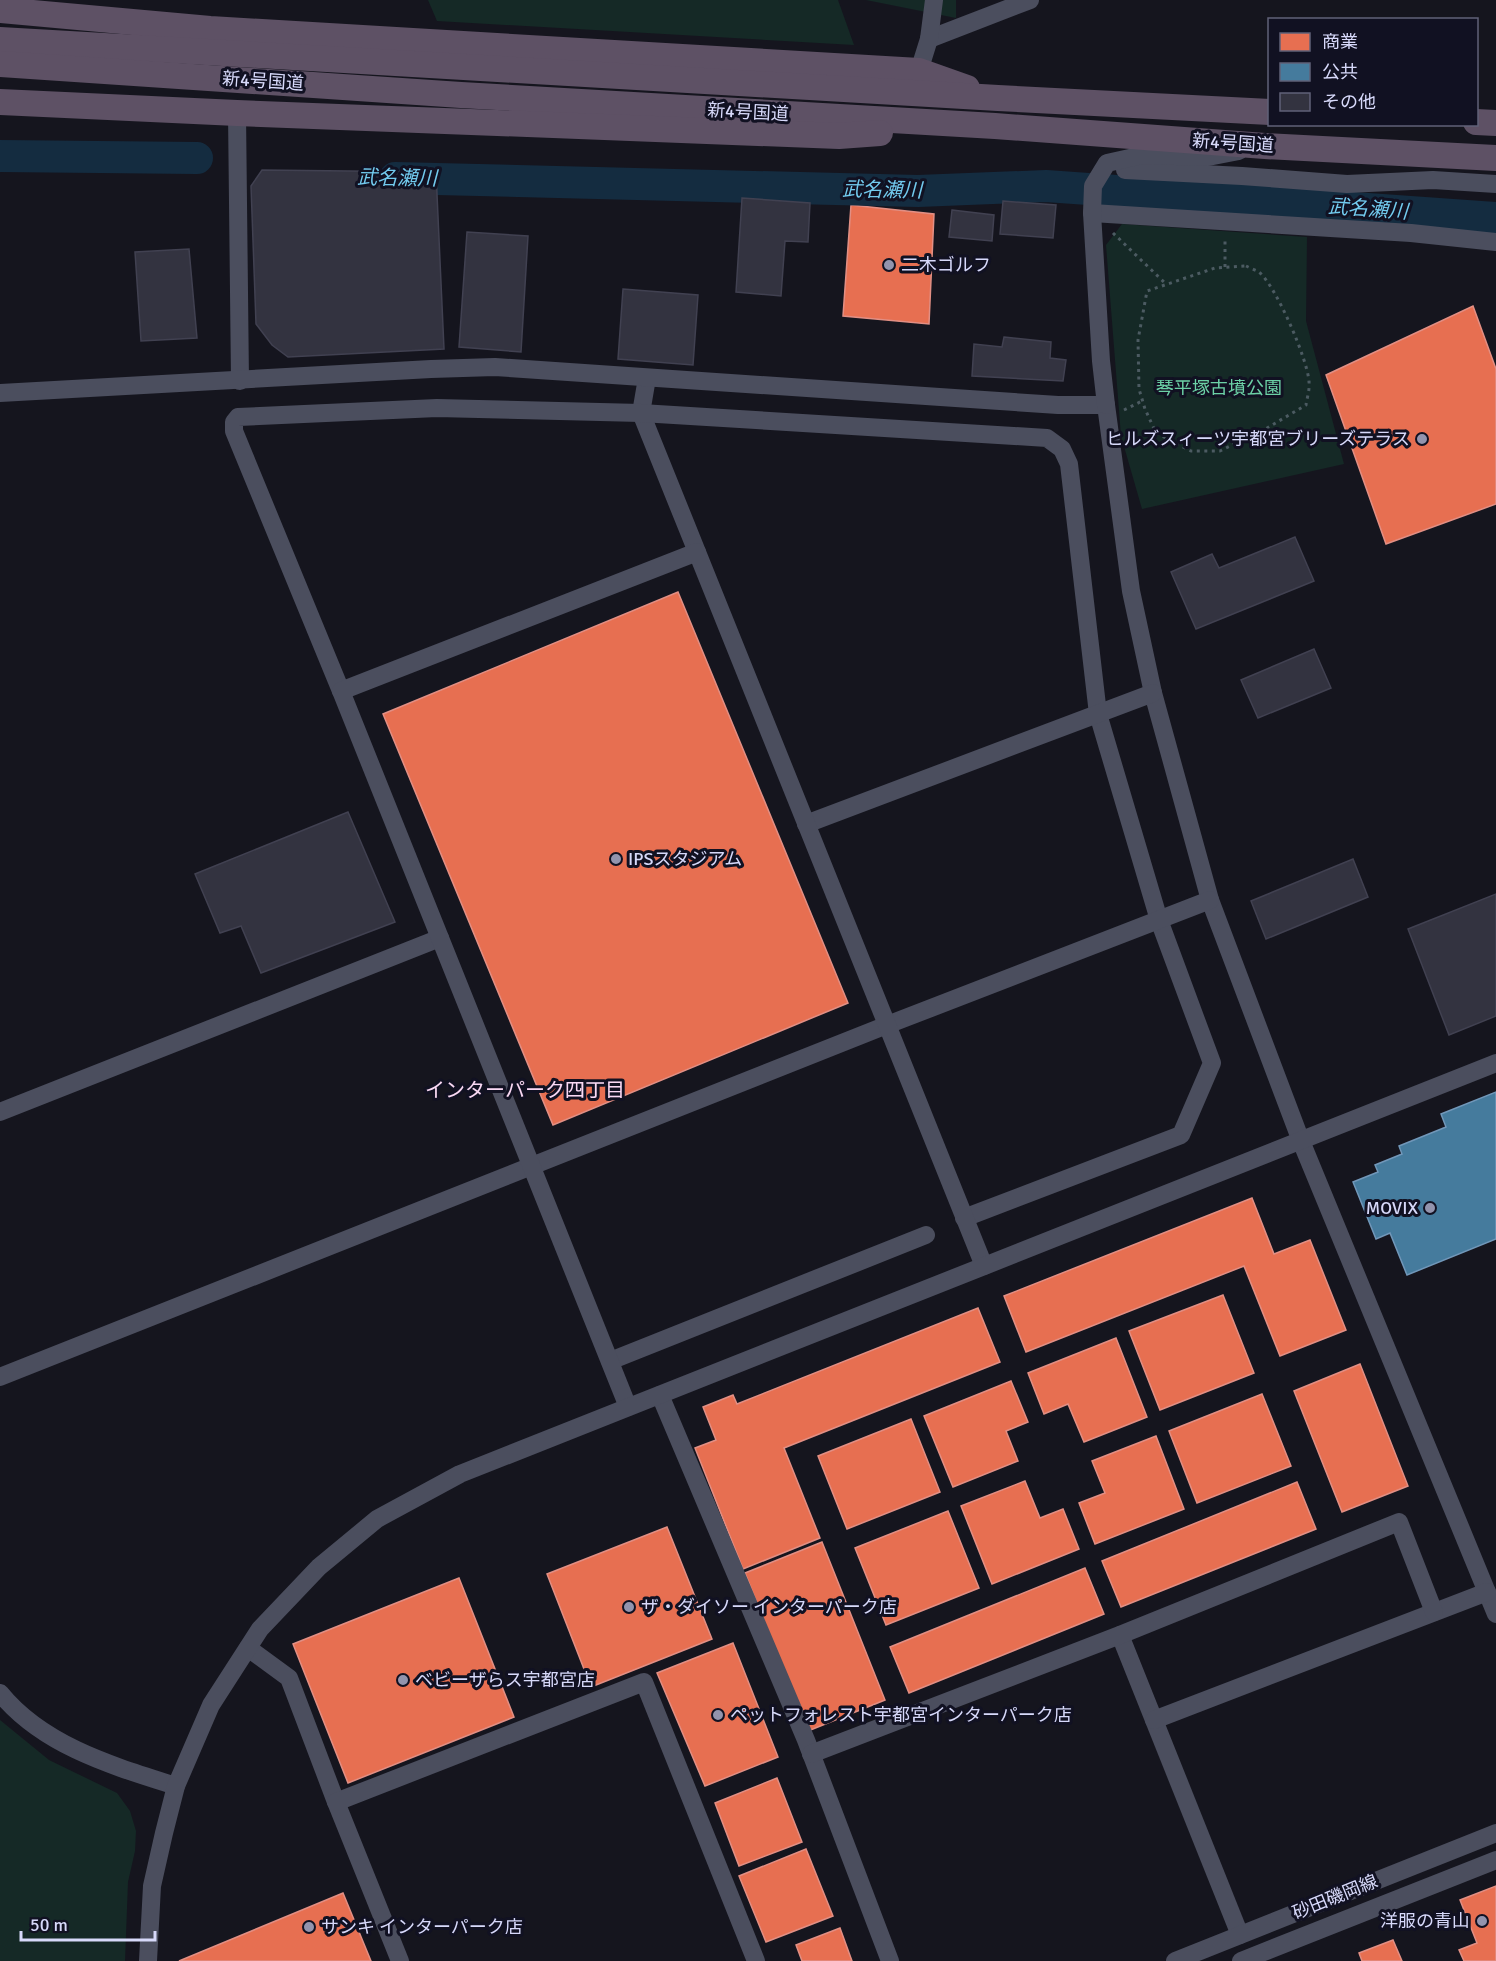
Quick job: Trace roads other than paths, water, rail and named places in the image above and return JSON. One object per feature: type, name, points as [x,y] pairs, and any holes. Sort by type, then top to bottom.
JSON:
[{"type":"highway","points":[[0,10],[210,29],[919,71],[998,98]]},
{"type":"highway","name":"新4号国道","points":[[0,40],[1268,112]]},
{"type":"highway","name":"新4号国道","points":[[0,64],[473,96],[994,126],[1265,146],[1496,158]]},
{"type":"highway","points":[[0,102],[839,135],[994,126]]},
{"type":"highway","points":[[1478,122],[1496,123]]},
{"type":"street","points":[[919,71],[929,39],[934,0]]},
{"type":"street","points":[[929,39],[1030,0]]},
{"type":"street","points":[[237,113],[240,381]]},
{"type":"street","points":[[1265,146],[1208,157],[1143,155],[1107,163],[1093,186],[1092,213],[1101,361],[1131,591],[1154,693],[1210,900],[1300,1141],[1496,1614]]},
{"type":"street","points":[[1125,170],[1347,184],[1433,180],[1496,184]]},
{"type":"street","points":[[1092,213],[1411,233],[1496,242]]},
{"type":"street","points":[[0,393],[495,367],[1058,405],[1106,405]]},
{"type":"street","points":[[647,378],[641,412],[984,1266]]},
{"type":"street","points":[[628,1407],[341,691],[234,431],[234,422],[238,417],[437,408],[641,412],[1047,438],[1062,449],[1069,464],[1098,714],[1159,920],[1212,1063],[1181,1136],[964,1218]]},
{"type":"street","points":[[341,691],[697,552]]},
{"type":"street","points":[[806,824],[1154,693]]},
{"type":"street","points":[[0,1377],[887,1025],[1210,900]]},
{"type":"street","points":[[0,1112],[440,938]]},
{"type":"street","points":[[148,1961],[152,1886],[176,1786],[211,1705],[260,1629],[319,1567],[377,1519],[460,1474],[1496,1063]]},
{"type":"street","points":[[610,1360],[926,1235]]},
{"type":"street","points":[[660,1395],[812,1754],[890,1961]]},
{"type":"street","points":[[812,1754],[1120,1635],[1399,1521],[1434,1612]]},
{"type":"street","points":[[1154,1720],[1487,1592]]},
{"type":"street","points":[[1120,1635],[1240,1935]]},
{"type":"street","points":[[248,1648],[289,1678],[400,1961]]},
{"type":"street","points":[[336,1802],[644,1682],[756,1961]]},
{"type":"street","points":[[0,1693],[26,1719],[50,1736],[87,1755],[176,1786]]},
{"type":"street","name":"砂田磯岡線","points":[[1175,1961],[1496,1833]]},
{"type":"street","name":"砂田磯岡線","points":[[1241,1961],[1496,1860]]},
{"type":"waterway","name":"武名瀬川","points":[[0,156],[197,158]]},
{"type":"waterway","name":"武名瀬川","points":[[395,178],[918,191],[1046,186],[1496,218]]},
{"type":"place","name":"二木ゴルフ","points":[[889,265]]},
{"type":"place","name":"ヒルズスィーツ宇都宮ブリーズテラス","points":[[1422,439]]},
{"type":"place","name":"IPSスタジアム","points":[[616,859]]},
{"type":"place","name":"MOVIX","points":[[1430,1208]]},
{"type":"place","name":"ザ・ダイソー インターパーク店","points":[[629,1607]]},
{"type":"place","name":"ベビーザらス宇都宮店","points":[[403,1680]]},
{"type":"place","name":"ペットフォレスト宇都宮インターパーク店","points":[[718,1715]]},
{"type":"place","name":"洋服の青山","points":[[1482,1921]]},
{"type":"place","name":"サンキ インターパーク店","points":[[309,1927]]},
{"type":"district","name":"インターパーク四丁目","points":[[525,1090]]},
{"type":"park label","name":"琴平塚古墳公園","points":[[1219,388]]}]
